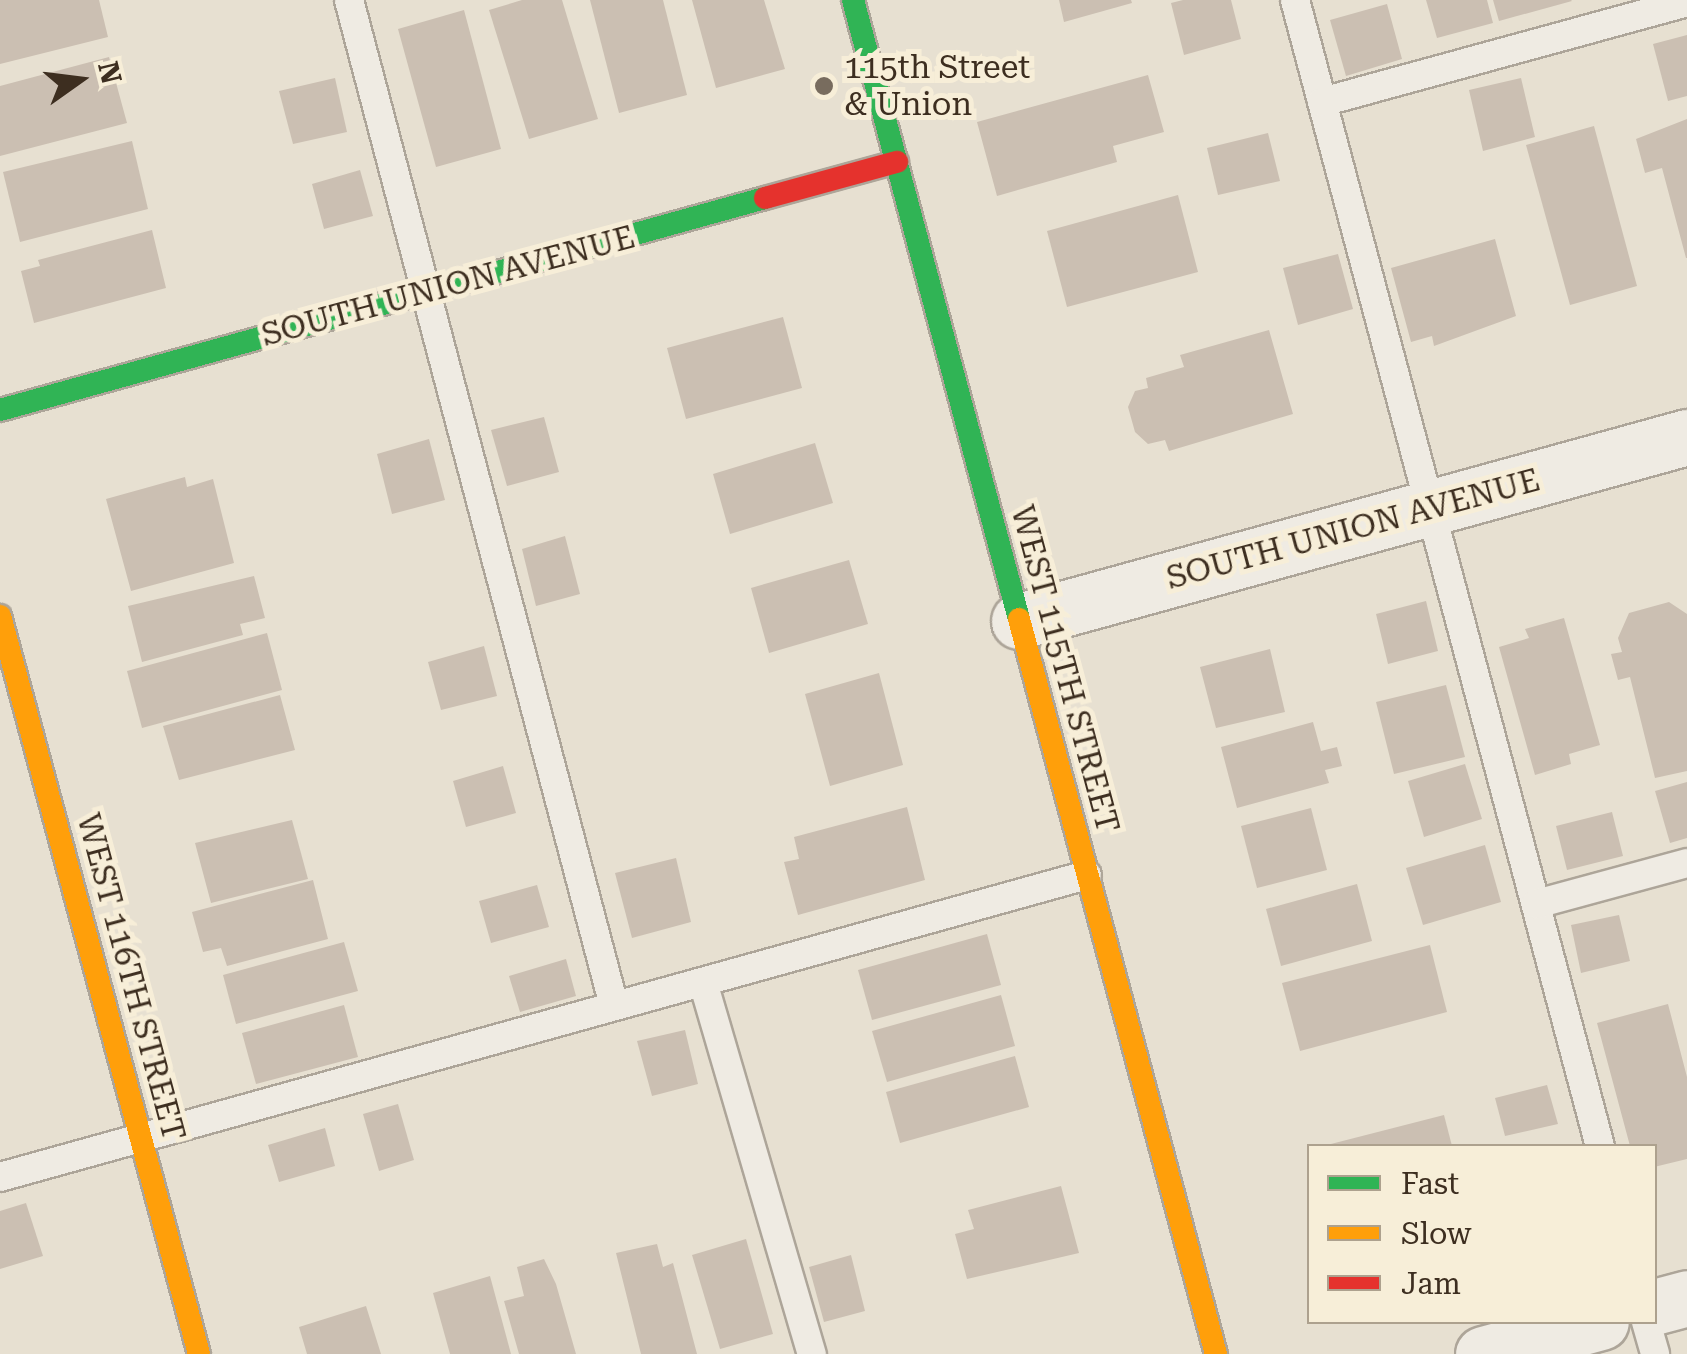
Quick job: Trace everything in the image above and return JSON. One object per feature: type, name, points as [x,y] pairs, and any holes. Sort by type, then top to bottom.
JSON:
[{"type":"street","name":"WEST 115TH STREET","points":[[852,0],[1216,1354]]},
{"type":"street","name":"SOUTH UNION AVENUE","points":[[0,410],[896,162]]},
{"type":"street","name":"SOUTH UNION AVENUE","points":[[1020,621],[1687,436]]},
{"type":"street","name":"WEST 116TH STREET","points":[[0,616],[199,1354]]},
{"type":"street","points":[[1657,1306],[1687,1298]]},
{"type":"street","points":[[1483,1354],[1594,1324]]},
{"type":"lane","points":[[349,0],[614,1006]]},
{"type":"lane","points":[[1295,0],[1599,1144]]},
{"type":"lane","points":[[1322,102],[1687,2]]},
{"type":"lane","points":[[1536,904],[1687,864]]},
{"type":"lane","points":[[0,1177],[1088,875]]},
{"type":"lane","points":[[702,982],[812,1354]]},
{"type":"lane","points":[[1647,1324],[1655,1354]]},
{"type":"building","points":[[0,0],[99,0],[108,37],[0,64]]},
{"type":"building","points":[[522,0],[562,0],[598,119],[529,139],[489,10]]},
{"type":"building","points":[[590,0],[663,0],[687,95],[619,113]]},
{"type":"building","points":[[692,0],[764,0],[785,69],[716,88]]},
{"type":"building","points":[[1059,0],[1131,0],[1132,3],[1064,22]]},
{"type":"building","points":[[1231,0],[1241,39],[1184,55],[1171,3]]},
{"type":"building","points":[[1426,0],[1487,0],[1493,23],[1437,38]]},
{"type":"building","points":[[1493,0],[1571,0],[1572,1],[1499,21]]},
{"type":"building","points":[[1387,4],[1402,59],[1346,76],[1330,20]]},
{"type":"building","points":[[464,10],[501,149],[436,167],[398,29]]},
{"type":"building","points":[[1687,35],[1687,96],[1668,101],[1653,44]]},
{"type":"building","points":[[109,57],[127,123],[0,156],[0,86]]},
{"type":"building","points":[[1148,75],[1164,132],[1113,146],[1117,162],[997,196],[977,122]]},
{"type":"building","points":[[335,78],[347,132],[293,144],[279,91]]},
{"type":"building","points":[[1521,78],[1535,137],[1483,151],[1469,90]]},
{"type":"building","points":[[1687,119],[1686,258],[1662,168],[1645,173],[1636,139]]},
{"type":"building","points":[[1594,126],[1637,286],[1570,305],[1526,145]]},
{"type":"building","points":[[1268,133],[1280,181],[1218,195],[1207,148]]},
{"type":"building","points":[[132,141],[148,209],[20,242],[3,172]]},
{"type":"building","points":[[360,170],[373,216],[324,229],[312,184]]},
{"type":"building","points":[[1178,195],[1198,272],[1067,307],[1047,231]]},
{"type":"building","points":[[152,230],[166,288],[34,323],[21,271],[40,266],[38,260]]},
{"type":"building","points":[[1495,239],[1516,316],[1434,346],[1432,336],[1411,342],[1391,268]]},
{"type":"building","points":[[1338,254],[1353,309],[1298,325],[1283,268]]},
{"type":"building","points":[[783,317],[802,388],[686,419],[667,348]]},
{"type":"building","points":[[1269,330],[1293,414],[1169,451],[1165,440],[1148,444],[1135,432],[1128,407],[1135,391],[1148,388],[1146,378],[1184,367],[1180,355]]},
{"type":"building","points":[[544,417],[559,472],[507,486],[491,430]]},
{"type":"building","points":[[429,439],[445,500],[392,514],[377,454]]},
{"type":"building","points":[[815,443],[833,503],[730,534],[713,474]]},
{"type":"building","points":[[185,477],[187,487],[213,479],[234,563],[131,591],[106,499]]},
{"type":"building","points":[[565,536],[580,594],[536,606],[522,549]]},
{"type":"building","points":[[849,560],[868,624],[769,653],[751,588]]},
{"type":"building","points":[[254,576],[265,618],[240,624],[243,635],[142,662],[128,606]]},
{"type":"building","points":[[1426,601],[1438,651],[1388,664],[1376,614]]},
{"type":"building","points":[[1669,602],[1687,614],[1687,771],[1655,778],[1630,677],[1618,680],[1611,654],[1622,652],[1618,638],[1629,613]]},
{"type":"building","points":[[1564,618],[1600,745],[1569,754],[1571,764],[1535,775],[1499,647],[1529,638],[1525,629]]},
{"type":"building","points":[[267,633],[282,690],[142,728],[127,671]]},
{"type":"building","points":[[484,646],[497,696],[441,710],[428,662]]},
{"type":"building","points":[[1270,649],[1285,712],[1216,728],[1200,667]]},
{"type":"building","points":[[879,673],[903,765],[830,786],[805,694]]},
{"type":"building","points":[[1446,685],[1465,757],[1394,774],[1376,702]]},
{"type":"building","points":[[280,695],[295,750],[179,780],[163,726]]},
{"type":"building","points":[[1313,722],[1321,751],[1337,747],[1342,766],[1325,770],[1329,783],[1237,808],[1221,747]]},
{"type":"building","points":[[1465,764],[1482,819],[1424,837],[1408,781]]},
{"type":"building","points":[[503,766],[516,813],[466,827],[453,781]]},
{"type":"building","points":[[1687,782],[1687,838],[1670,843],[1655,791]]},
{"type":"building","points":[[907,807],[925,880],[798,915],[784,862],[799,859],[794,837]]},
{"type":"building","points":[[1311,808],[1327,870],[1257,888],[1241,826]]},
{"type":"building","points":[[1612,812],[1623,856],[1567,870],[1556,826]]},
{"type":"building","points":[[292,820],[308,879],[211,903],[195,843]]},
{"type":"building","points":[[1485,845],[1501,902],[1423,925],[1406,868]]},
{"type":"building","points":[[676,858],[691,922],[632,938],[615,873]]},
{"type":"building","points":[[313,880],[328,939],[227,966],[221,948],[203,952],[192,912]]},
{"type":"building","points":[[1357,884],[1372,941],[1281,966],[1266,909]]},
{"type":"building","points":[[537,885],[549,927],[491,943],[479,901]]},
{"type":"building","points":[[1619,915],[1630,961],[1581,973],[1571,925]]},
{"type":"building","points":[[987,934],[1001,985],[872,1020],[858,970]]},
{"type":"building","points":[[344,942],[358,991],[236,1024],[223,975]]},
{"type":"building","points":[[1430,945],[1447,1012],[1300,1051],[1282,983]]},
{"type":"building","points":[[566,959],[576,996],[520,1012],[509,976]]},
{"type":"building","points":[[1001,995],[1015,1046],[887,1082],[872,1031]]},
{"type":"building","points":[[1668,1004],[1687,1077],[1687,1159],[1657,1166],[1657,1144],[1629,1144],[1597,1023]]},
{"type":"building","points":[[344,1005],[358,1057],[256,1084],[242,1033]]},
{"type":"building","points":[[685,1030],[698,1084],[652,1096],[637,1041]]},
{"type":"building","points":[[1015,1056],[1029,1107],[900,1143],[886,1092]]},
{"type":"building","points":[[1547,1085],[1558,1124],[1505,1136],[1495,1098]]},
{"type":"building","points":[[398,1104],[414,1160],[379,1171],[363,1114]]},
{"type":"building","points":[[1444,1115],[1451,1144],[1331,1144]]},
{"type":"building","points":[[325,1128],[335,1166],[279,1182],[268,1145]]},
{"type":"building","points":[[1061,1186],[1079,1253],[967,1279],[955,1234],[974,1229],[968,1210]]},
{"type":"building","points":[[26,1203],[43,1256],[0,1269],[0,1211]]},
{"type":"building","points":[[746,1239],[773,1334],[720,1349],[692,1255]]},
{"type":"building","points":[[657,1244],[663,1267],[673,1263],[697,1354],[641,1354],[616,1253]]},
{"type":"building","points":[[851,1255],[865,1311],[824,1322],[809,1267]]},
{"type":"building","points":[[544,1259],[556,1284],[576,1354],[519,1354],[504,1301],[524,1296],[517,1267]]},
{"type":"building","points":[[490,1276],[511,1354],[450,1354],[433,1293]]},
{"type":"building","points":[[366,1306],[381,1354],[307,1354],[299,1327]]},
{"type":"traffic: fast","points":[[853,0],[1019,619]]},
{"type":"traffic: fast","points":[[0,410],[765,198]]},
{"type":"traffic: slow","points":[[0,616],[199,1354]]},
{"type":"traffic: slow","points":[[1019,619],[1216,1354]]},
{"type":"traffic: jam","points":[[765,198],[897,162]]},
{"type":"place","name":"115th Street & Union","points":[[824,86]]}]
